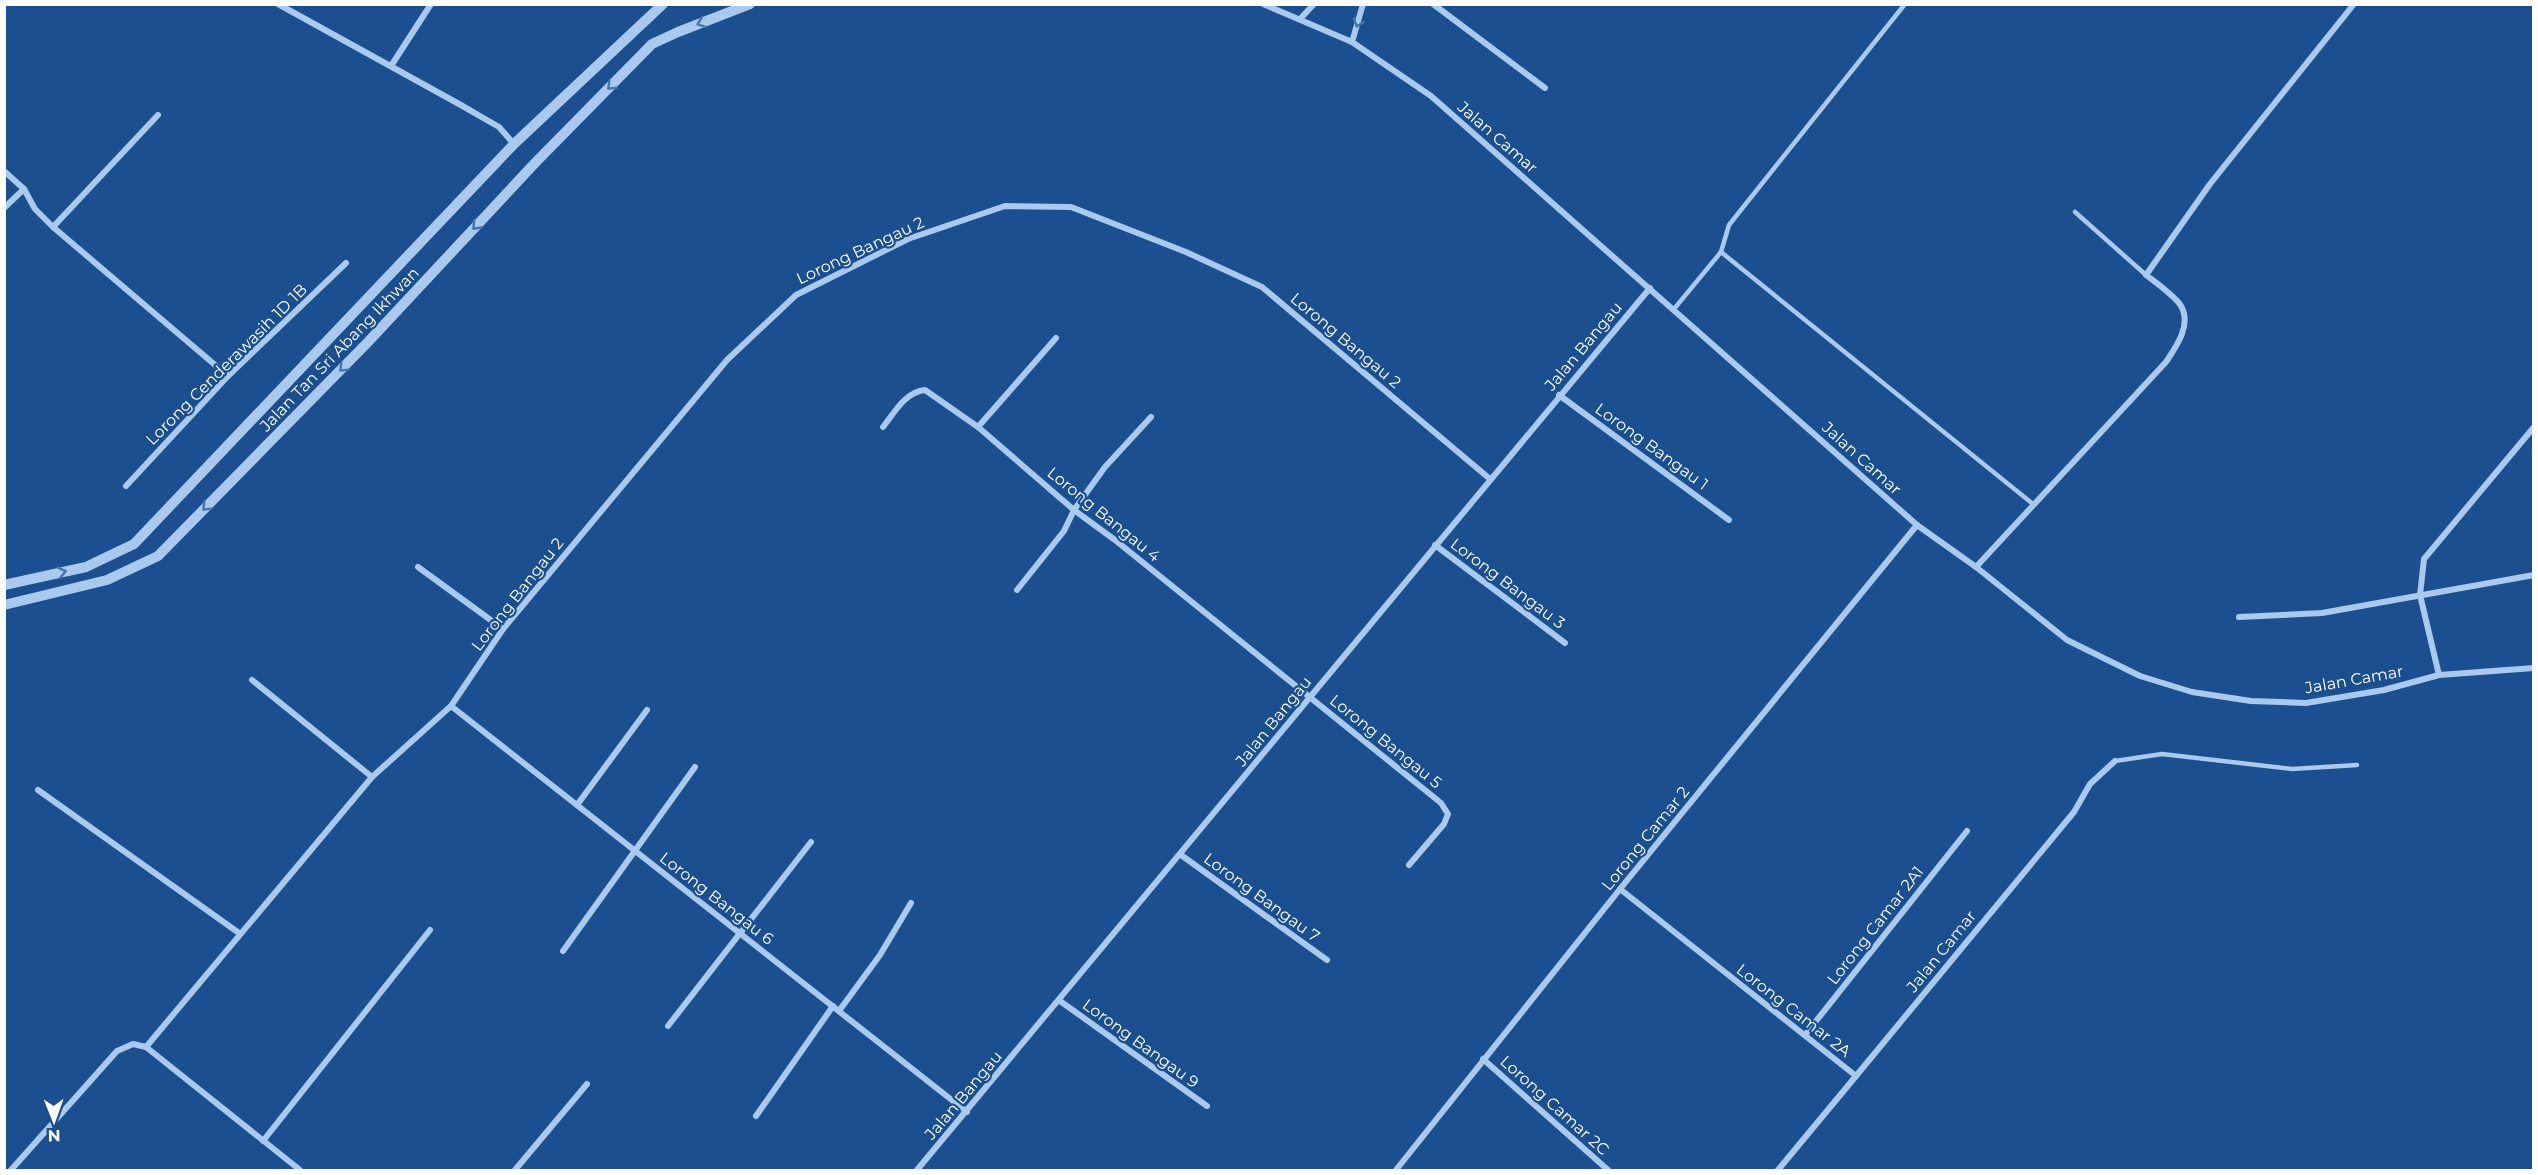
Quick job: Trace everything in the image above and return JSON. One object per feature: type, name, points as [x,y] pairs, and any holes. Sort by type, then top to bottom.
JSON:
[{"type":"street","points":[[278,4],[499,127],[514,144]]},
{"type":"street","points":[[392,66],[431,4]]},
{"type":"street","name":"Jalan Tan Sri Abang Ikhwan","points":[[4,585],[86,567],[134,544],[514,144],[663,4]]},
{"type":"street","name":"Jalan Tan Sri Abang Ikhwan","points":[[4,605],[107,580],[158,556],[368,342],[535,162],[652,44],[750,4]]},
{"type":"street","name":"Jalan Camar","points":[[1263,4],[1352,42],[1431,96],[1917,525],[1976,567],[2067,640],[2140,676],[2192,692],[2252,702],[2306,703],[2384,690],[2439,675],[2534,668]]},
{"type":"street","points":[[1300,19],[1314,4]]},
{"type":"street","points":[[1352,42],[1363,4]]},
{"type":"street","points":[[1433,4],[1545,88]]},
{"type":"street","points":[[1976,567],[2166,362],[2180,340],[2184,324],[2181,306],[2146,275],[2210,184],[2354,4]]},
{"type":"street","points":[[53,227],[158,115]]},
{"type":"street","points":[[4,171],[24,189],[35,209],[53,227],[228,376]]},
{"type":"street","points":[[4,208],[24,189]]},
{"type":"street","name":"Lorong Bangau 2","points":[[146,1047],[239,933],[372,777],[451,706],[503,629],[727,360],[796,295],[908,238],[1005,206],[1071,207],[1186,252],[1262,287],[1490,478]]},
{"type":"street","name":"Lorong Cenderawasih 1D 1B","points":[[126,486],[228,376],[346,263]]},
{"type":"street","name":"Jalan Bangau","points":[[917,1170],[1650,288]]},
{"type":"street","points":[[978,427],[1056,338]]},
{"type":"street","name":"Lorong Bangau 4","points":[[883,427],[907,397],[915,391],[924,390],[978,427],[1074,510],[1309,698]]},
{"type":"street","name":"Lorong Bangau 1","points":[[1559,395],[1729,520]]},
{"type":"street","points":[[1017,590],[1064,531],[1074,510],[1105,467],[1151,417]]},
{"type":"street","points":[[2439,675],[2421,595],[2424,559],[2534,427]]},
{"type":"street","name":"Lorong Camar 2","points":[[1396,1170],[1620,889],[1917,525]]},
{"type":"street","name":"Lorong Bangau 3","points":[[1435,545],[1565,643]]},
{"type":"street","points":[[418,567],[503,629]]},
{"type":"street","points":[[2239,617],[2322,613],[2534,575]]},
{"type":"street","points":[[252,680],[372,777]]},
{"type":"street","name":"Lorong Bangau 5","points":[[1309,698],[1441,802],[1448,814],[1444,824],[1409,865]]},
{"type":"street","name":"Lorong Bangau 6","points":[[451,706],[967,1112]]},
{"type":"street","points":[[578,805],[647,710]]},
{"type":"street","name":"Jalan Camar","points":[[1856,1076],[2074,812],[2090,784],[2115,761]]},
{"type":"street","points":[[563,951],[695,767]]},
{"type":"street","points":[[38,790],[239,933]]},
{"type":"street","name":"Lorong Camar 2A1","points":[[1804,1035],[1967,831]]},
{"type":"street","points":[[668,1026],[812,842]]},
{"type":"street","name":"Lorong Bangau 7","points":[[1181,855],[1327,960]]},
{"type":"street","name":"Lorong Camar 2A","points":[[1620,889],[1856,1076],[1778,1170]]},
{"type":"street","points":[[756,1116],[836,1009],[880,955],[911,903]]},
{"type":"street","points":[[262,1141],[430,930]]},
{"type":"street","name":"Lorong Bangau 9","points":[[1060,1000],[1207,1106]]},
{"type":"street","points":[[11,1170],[117,1051],[133,1044],[146,1047],[300,1170]]},
{"type":"street","name":"Lorong Camar 2C","points":[[1483,1059],[1608,1170]]},
{"type":"street","points":[[515,1170],[587,1084]]},
{"type":"lane","points":[[1674,309],[1721,252],[1729,225],[1905,4]]},
{"type":"lane","points":[[2075,212],[2146,275]]},
{"type":"lane","points":[[1721,252],[2033,504]]},
{"type":"lane","points":[[2115,761],[2162,754],[2292,770],[2357,765]]}]
